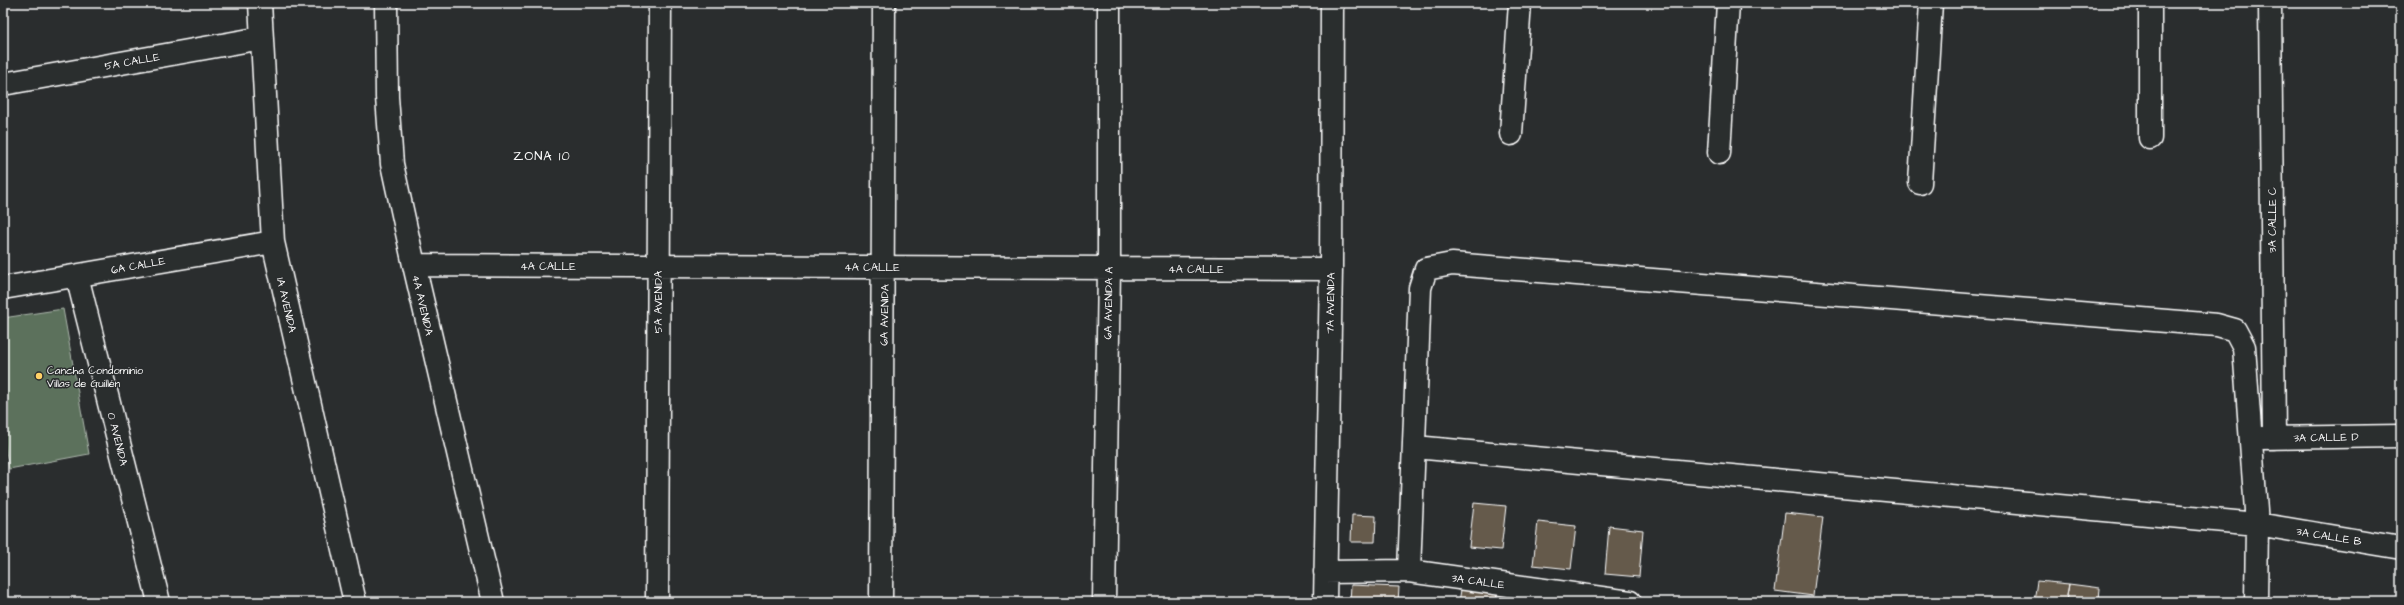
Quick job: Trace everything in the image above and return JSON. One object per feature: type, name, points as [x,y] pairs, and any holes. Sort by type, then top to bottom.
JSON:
[{"type":"street","name":"1A AVENIDA","points":[[260,3],[273,242],[355,602]]},
{"type":"street","name":"4A AVENIDA","points":[[386,3],[387,97],[392,164],[414,265],[493,602]]},
{"type":"street","name":"5A AVENIDA","points":[[657,602],[660,3]]},
{"type":"street","name":"6A AVENIDA","points":[[881,602],[884,267],[884,3]]},
{"type":"street","name":"6A AVENIDA A","points":[[1104,602],[1109,268],[1109,3]]},
{"type":"street","name":"7A AVENIDA","points":[[1325,602],[1331,269],[1332,3]]},
{"type":"street","points":[[1511,134],[1520,3]]},
{"type":"street","points":[[1719,153],[1728,3]]},
{"type":"street","points":[[1920,184],[1931,3]]},
{"type":"street","points":[[2150,3],[2150,138]]},
{"type":"street","name":"3A CALLE C","points":[[2270,3],[2274,438]]},
{"type":"street","name":"5A CALLE","points":[[3,84],[261,38]]},
{"type":"street","name":"6A CALLE","points":[[3,288],[273,242]]},
{"type":"street","points":[[1409,571],[1420,288],[1426,269],[1452,264],[2217,325],[2235,330],[2244,347],[2258,524],[2256,602]]},
{"type":"street","name":"4A CALLE","points":[[414,265],[1331,269]]},
{"type":"street","name":"0 AVENIDA","points":[[77,276],[159,602]]},
{"type":"street","name":"3A CALLE D","points":[[2251,438],[2401,436]]},
{"type":"street","name":"3A CALLE B","points":[[1415,447],[2258,524],[2401,548]]},
{"type":"street","name":"3A CALLE","points":[[1325,572],[1409,571],[1630,602]]},
{"type":"green space","name":"Cancha Condominio Villas de Guillén","points":[[63,309],[89,454],[9,469],[3,434],[3,318]]},
{"type":"building","points":[[1474,503],[1506,506],[1501,550],[1469,547]]},
{"type":"building","points":[[1785,513],[1823,517],[1813,596],[1775,591]]},
{"type":"building","points":[[1352,515],[1376,516],[1375,542],[1351,542]]},
{"type":"building","points":[[1538,522],[1576,526],[1571,569],[1533,565]]},
{"type":"building","points":[[1609,526],[1643,530],[1639,577],[1605,574]]},
{"type":"building","points":[[2037,581],[2069,584],[2066,602],[2034,602]]},
{"type":"building","points":[[1462,584],[1498,588],[1496,602],[1459,602]]},
{"type":"building","points":[[2069,584],[2100,588],[2099,602],[2066,602]]},
{"type":"building","points":[[1351,585],[1399,587],[1398,602],[1350,602]]},
{"type":"building","points":[[1498,588],[1537,592],[1535,602],[1496,602]]},
{"type":"place","name":"Cancha Condominio Villas de Guillén","points":[[39,376]]},
{"type":"district","name":"ZONA 10","points":[[542,155]]}]
